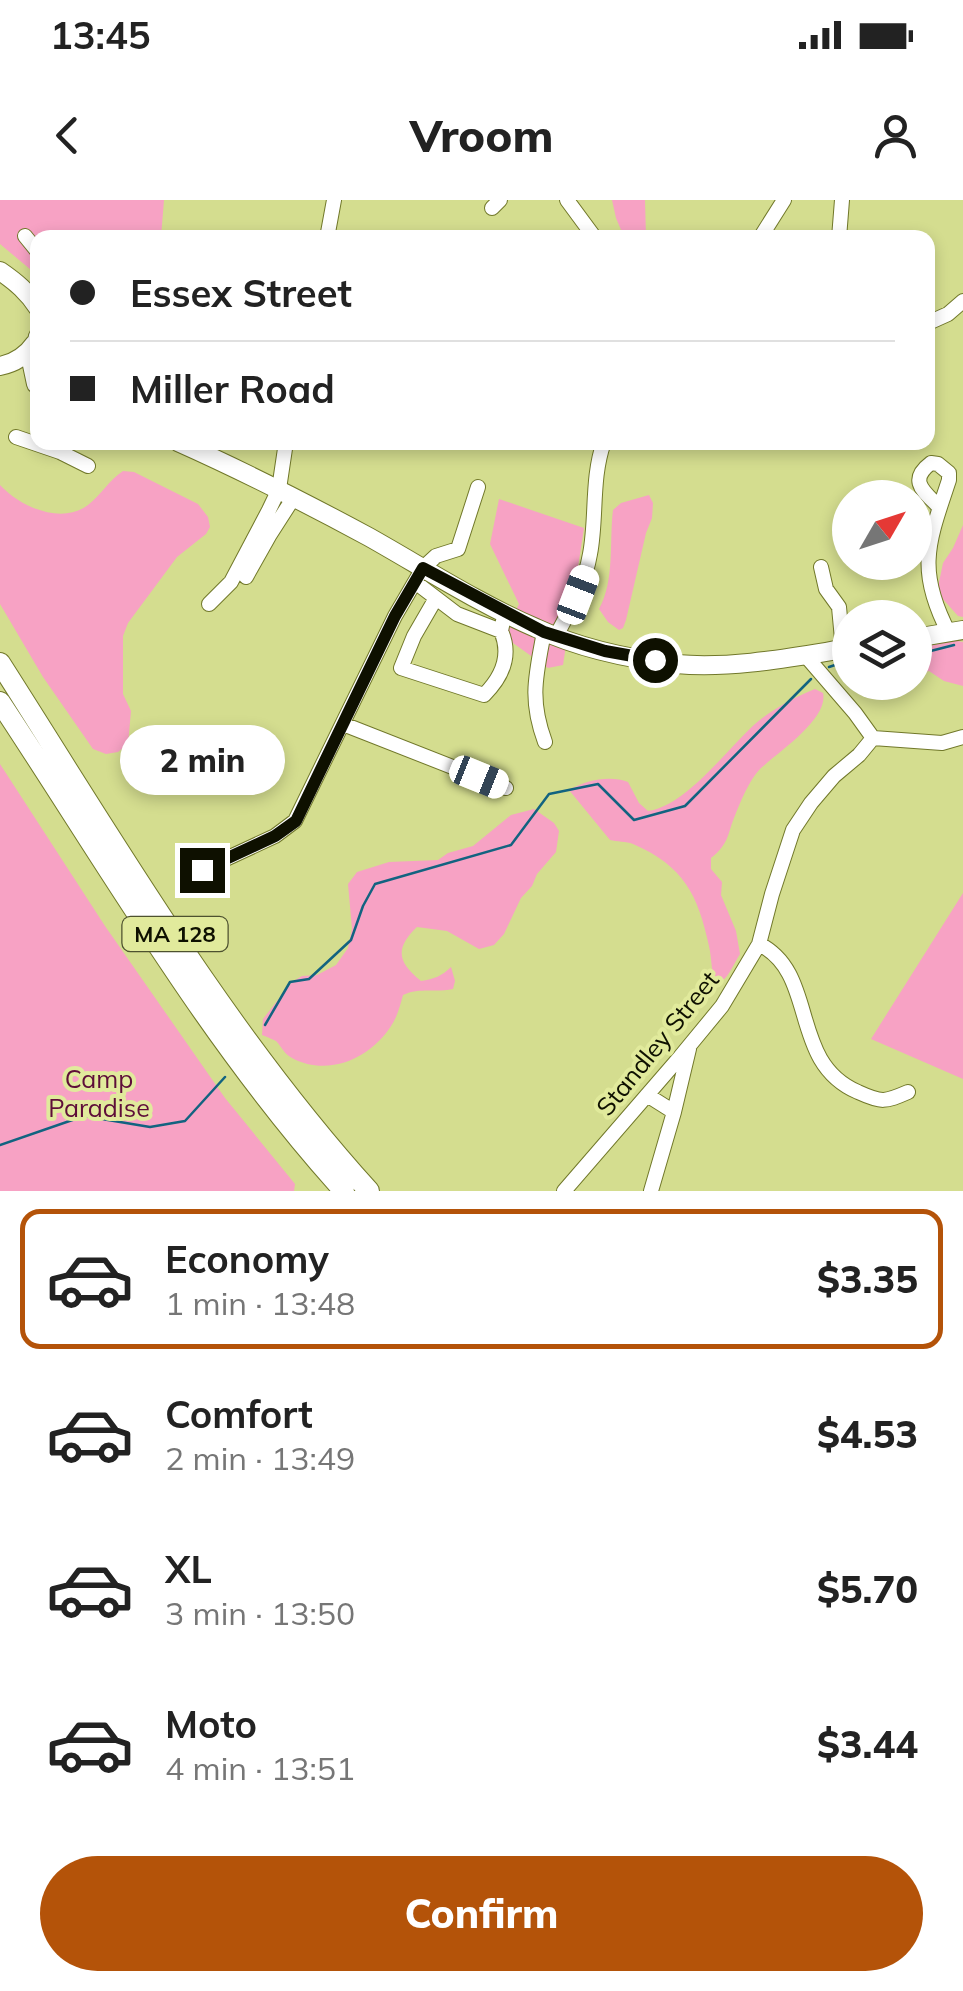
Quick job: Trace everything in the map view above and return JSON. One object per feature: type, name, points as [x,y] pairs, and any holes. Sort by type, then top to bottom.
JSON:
[{"type":"highway","name":"MA 128","points":[[0,662],[209,986],[288,1095],[369,1191]]},
{"type":"highway","name":"MA 128","points":[[0,702],[204,1014],[246,1072],[344,1191]]},
{"type":"main road","points":[[0,271],[30,298]]},
{"type":"main road","points":[[0,370],[30,347]]},
{"type":"main road","points":[[0,370],[30,381]]},
{"type":"main road","points":[[195,450],[286,493],[503,622],[605,651],[675,664],[725,664],[832,651]]},
{"type":"street","points":[[328,230],[334,200]]},
{"type":"street","points":[[567,200],[590,230]]},
{"type":"street","points":[[765,230],[784,200]]},
{"type":"street","points":[[840,230],[842,200]]},
{"type":"street","points":[[24,236],[30,243]]},
{"type":"street","points":[[935,319],[963,301]]},
{"type":"street","points":[[16,437],[30,440]]},
{"type":"street","points":[[66,450],[88,466]]},
{"type":"street","points":[[246,577],[286,493],[286,450]]},
{"type":"street","points":[[545,742],[534,697],[550,634],[578,595],[588,565],[602,450]]},
{"type":"street","points":[[202,870],[275,836],[296,821],[395,616],[419,575],[436,556],[458,549],[478,487]]},
{"type":"street","points":[[210,604],[231,582],[286,493]]},
{"type":"street","points":[[939,508],[929,546],[928,575],[939,613],[956,632]]},
{"type":"street","points":[[822,567],[826,589],[834,600]]},
{"type":"street","points":[[419,575],[436,598],[457,614],[503,622],[504,666],[499,680],[484,696],[401,668],[436,598]]},
{"type":"street","points":[[805,655],[874,738],[942,743],[963,737]]},
{"type":"street","points":[[343,724],[506,788]]},
{"type":"street","name":"Standley Street","points":[[564,1191],[722,1006],[758,944],[793,830],[822,789],[874,738]]},
{"type":"street","points":[[758,944],[772,951],[792,978],[818,1056],[837,1082],[878,1102],[908,1092]]},
{"type":"street","points":[[652,1191],[690,1046]]},
{"type":"street","points":[[647,1095],[674,1112]]},
{"type":"green space","points":[[0,200],[164,200],[162,230],[30,230],[30,269],[0,244]]},
{"type":"green space","points":[[612,200],[645,200],[646,230],[621,230]]},
{"type":"green space","points":[[123,471],[134,472],[198,504],[210,527],[177,557],[128,623],[123,636],[123,694],[131,711],[128,744],[118,752],[106,754],[93,749],[43,677],[0,604],[0,485],[30,506],[66,513],[88,505]]},
{"type":"green space","points":[[649,495],[652,518],[626,620],[619,630],[599,609],[609,573],[613,510],[621,503]]},
{"type":"green space","points":[[499,499],[584,528],[563,665],[548,668],[503,636],[519,604],[490,544]]},
{"type":"green space","points":[[963,525],[963,617],[942,598],[938,587],[943,563]]},
{"type":"green space","points":[[952,640],[963,642],[963,686],[932,673],[932,645]]},
{"type":"green space","points":[[815,689],[823,693],[818,714],[756,774],[724,844],[711,858],[711,869],[722,882],[721,895],[736,931],[740,954],[727,976],[716,985],[700,912],[677,872],[630,843],[610,840],[569,790],[598,780],[621,780],[628,782],[648,811],[662,807],[691,788],[761,719]]},
{"type":"green space","name":"Camp Paradise","points":[[0,764],[105,926],[225,1098],[295,1184],[294,1191],[0,1191]]},
{"type":"green space","points":[[534,809],[559,831],[556,852],[521,898],[504,934],[494,945],[479,949],[447,931],[417,927],[402,948],[407,968],[421,981],[441,975],[451,967],[453,989],[403,995],[396,1017],[378,1042],[352,1060],[337,1064],[307,1064],[289,1056],[276,1041],[262,1035],[263,1019],[292,982],[336,965],[348,948],[352,929],[348,884],[357,872],[389,862],[438,860],[473,846],[511,815]]},
{"type":"green space","points":[[963,893],[963,1079],[871,1039]]},
{"type":"waterway","points":[[932,651],[954,645]]},
{"type":"waterway","points":[[265,1025],[290,982],[309,979],[351,940],[375,884],[511,845],[549,794],[598,784],[634,820],[685,806],[811,679]]},
{"type":"waterway","points":[[0,1145],[84,1116],[150,1127],[185,1121],[225,1077]]},
{"type":"route","points":[[202,870],[275,836],[296,821],[395,616],[423,568],[544,632],[605,651],[655,660]]}]
